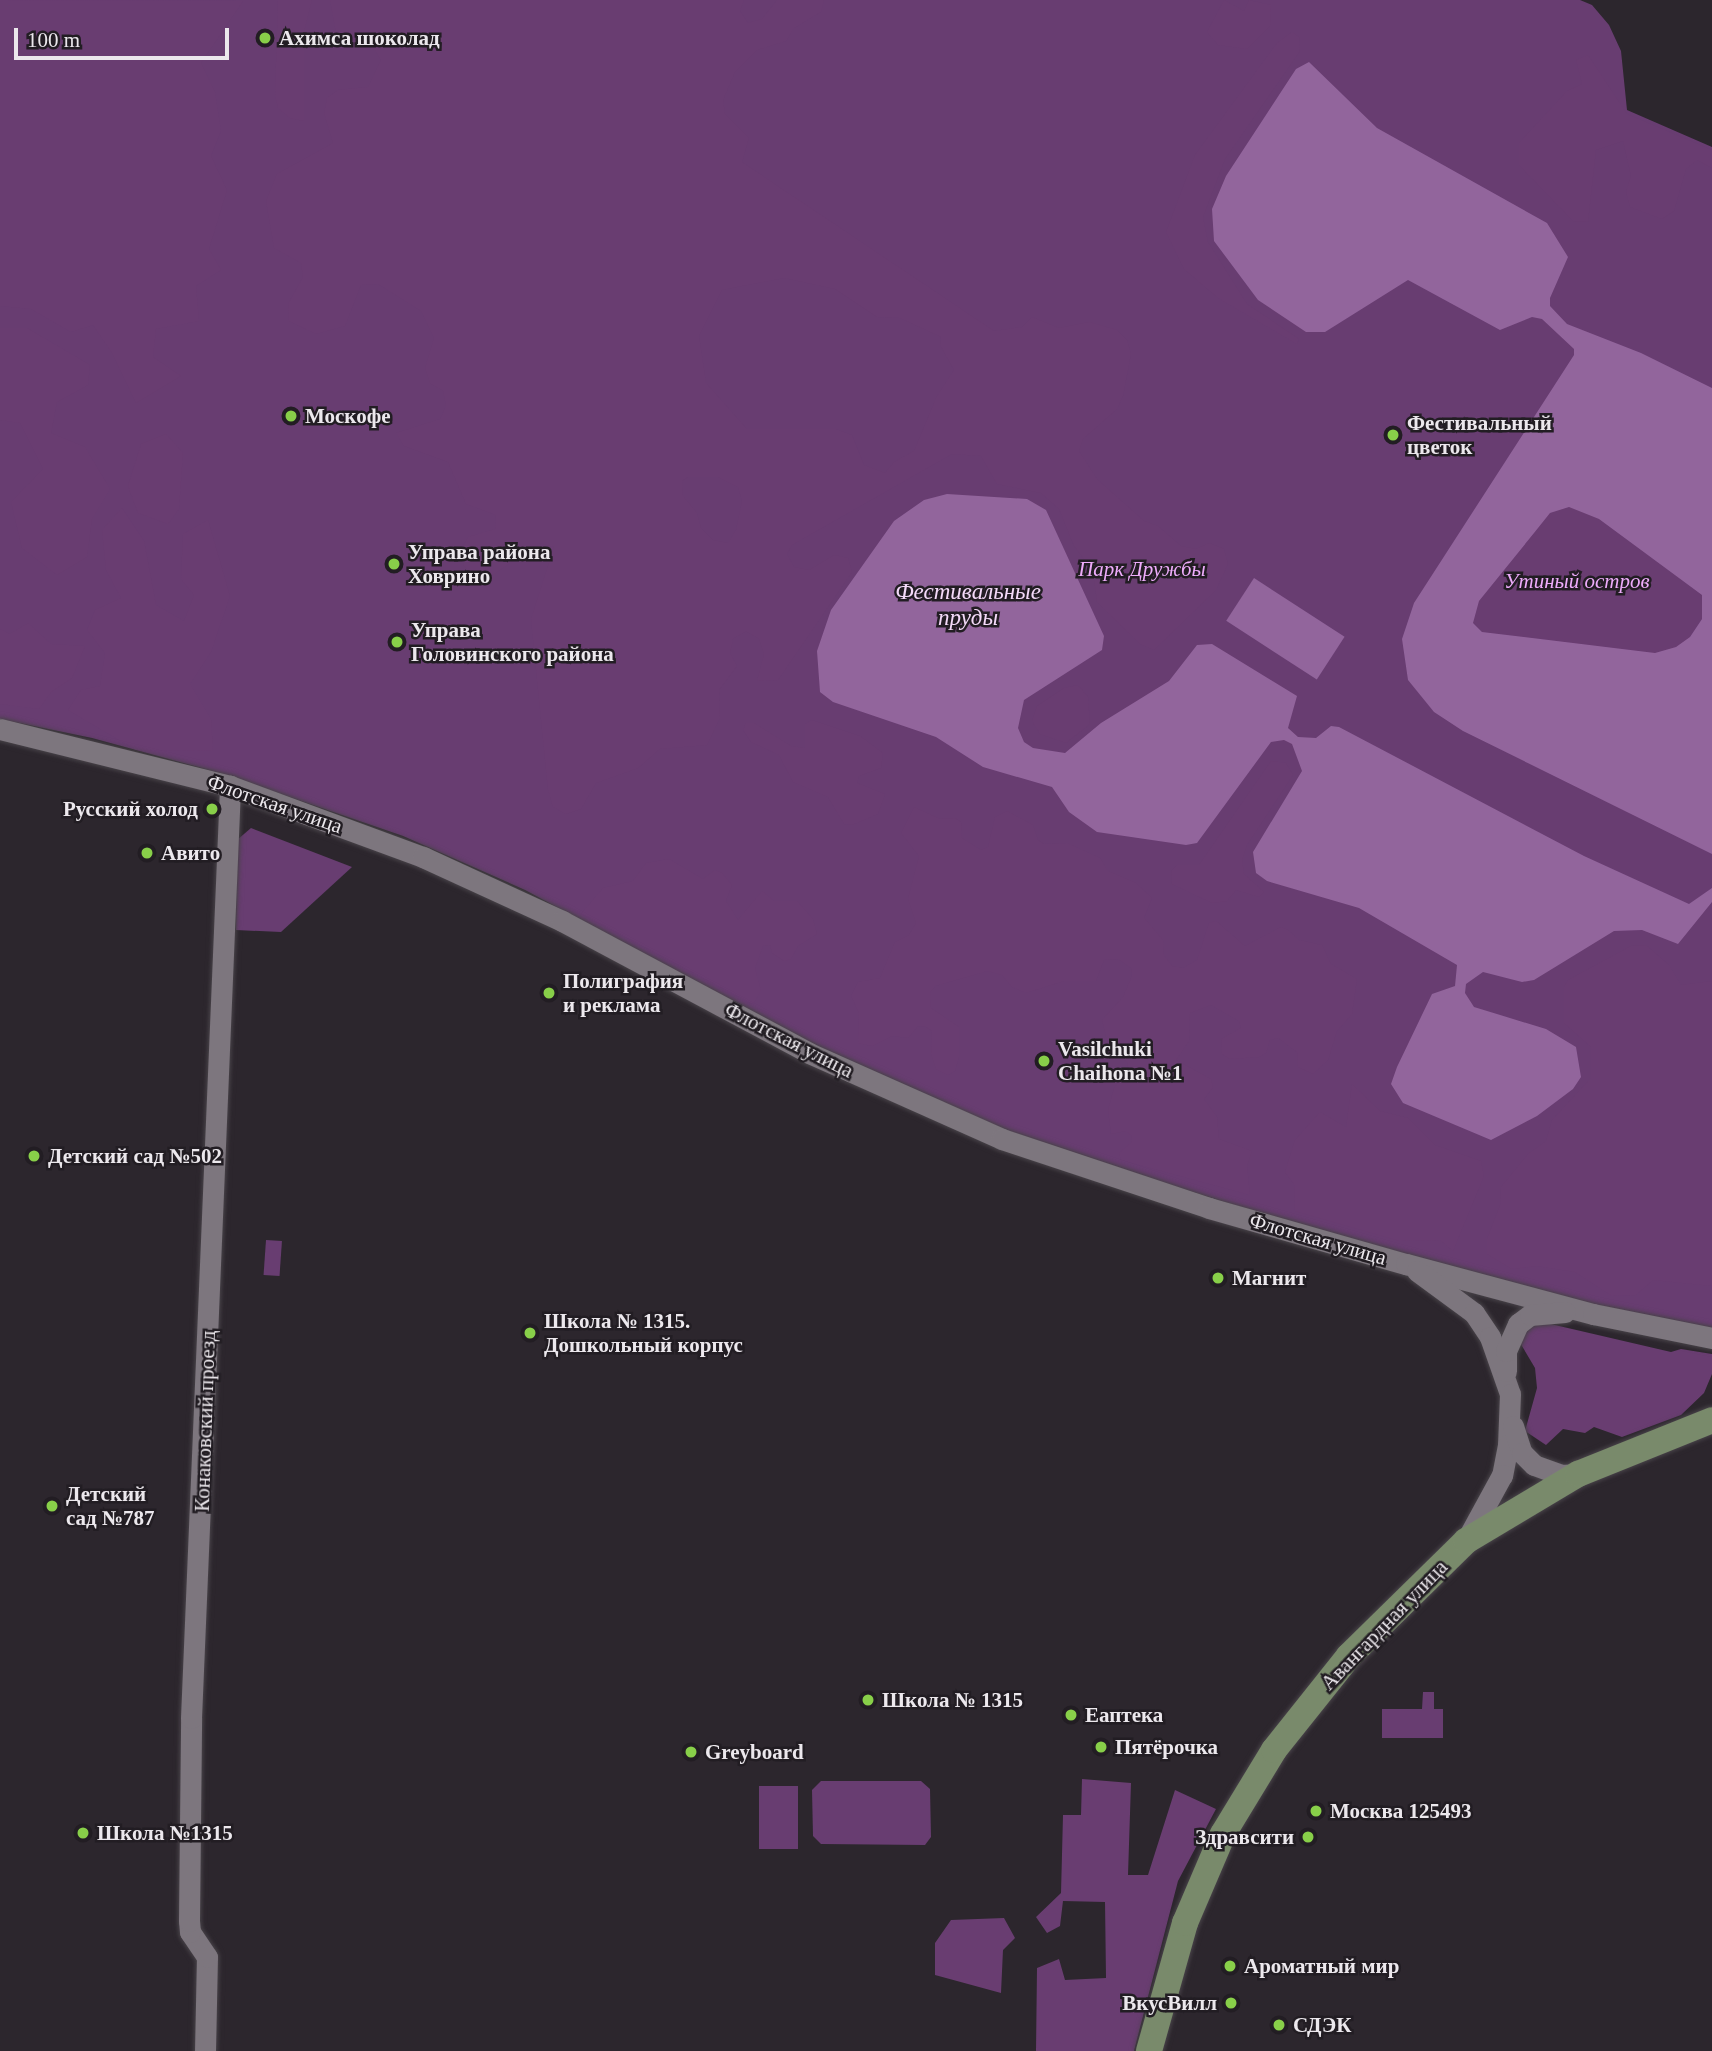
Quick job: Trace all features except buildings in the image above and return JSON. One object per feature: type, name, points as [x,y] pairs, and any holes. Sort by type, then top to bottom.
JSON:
[{"type":"main road","name":"Авангардная улица","points":[[1149,2051],[1185,1923],[1223,1834],[1252,1786],[1323,1685],[1465,1541],[1578,1474],[1712,1420]]},
{"type":"street","name":"Флотская улица","points":[[0,729],[230,786],[423,857],[562,921],[809,1053],[931,1111],[1177,1197],[1406,1264],[1593,1314],[1712,1338]]},
{"type":"street","name":"Конаковский проезд","points":[[205,2051],[207,1957],[190,1932],[189,1921],[191,1718],[230,786]]},
{"type":"street","name":"Авангардная улица","points":[[1406,1264],[1474,1313],[1506,1373],[1511,1417],[1502,1475],[1465,1541]]},
{"type":"street","name":"Флотская улица","points":[[1506,1373],[1511,1335],[1530,1315],[1593,1314]]},
{"type":"street","points":[[1511,1417],[1515,1440],[1534,1465],[1561,1475],[1578,1474]]},
{"type":"green space","name":"Парк Дружбы","points":[[0,0],[1580,0],[1592,5],[1609,25],[1621,51],[1627,110],[1712,147],[1712,1329],[1630,1316],[1308,1228],[1063,1151],[940,1105],[795,1035],[525,890],[403,836],[220,773],[92,738],[0,719]]},
{"type":"green space","points":[[0,0],[243,1],[201,63],[215,92],[221,131],[211,156],[227,190],[209,249],[221,270],[196,286],[199,321],[156,329],[153,357],[181,376],[136,403],[112,353],[93,325],[71,332],[31,309],[0,306]]},
{"type":"green space","points":[[278,0],[312,0],[304,32],[304,121],[290,118],[278,108],[275,94]]},
{"type":"green space","points":[[330,0],[744,0],[740,11],[748,23],[762,19],[777,0],[824,0],[821,12],[794,28],[786,41],[757,50],[735,72],[723,100],[725,114],[749,138],[742,162],[994,331],[1022,327],[1032,317],[1059,328],[1089,322],[1117,330],[1127,340],[1131,354],[1123,396],[1117,409],[1083,439],[1079,451],[1097,479],[1144,521],[1158,526],[1181,546],[1196,549],[1209,543],[1224,549],[1228,564],[1216,590],[1154,650],[1140,644],[1097,602],[1093,571],[1074,546],[1059,509],[1041,493],[997,484],[981,456],[952,454],[792,545],[787,554],[794,567],[809,570],[834,555],[848,558],[852,572],[778,680],[757,681],[764,654],[759,639],[746,631],[733,639],[730,653],[737,666],[719,690],[720,718],[707,745],[660,749],[638,768],[596,783],[581,809],[566,814],[553,807],[548,790],[531,619],[554,547],[539,543],[490,577],[475,578],[464,566],[461,550],[468,537],[495,529],[496,515],[466,504],[448,462],[404,446],[396,433],[440,419],[446,406],[443,391],[430,383],[425,368],[434,338],[421,311],[378,284],[361,285],[345,326],[316,334],[289,321],[288,304],[303,277],[301,263],[274,248],[266,201],[277,174],[333,143],[324,113],[327,98],[338,90],[368,87],[381,60],[373,47],[336,33]],"holes":[[[784,278],[835,289],[877,317],[900,318],[941,337],[940,345],[954,370],[937,396],[914,451],[894,462],[885,473],[864,465],[852,435],[836,429],[747,429],[706,383],[699,336],[722,290]],[[688,477],[718,477],[738,487],[742,501],[736,530],[728,543],[713,540],[701,528],[697,513],[683,496],[682,481]]]},
{"type":"green space","points":[[1224,0],[1244,11],[1249,0],[1271,5],[1270,26],[1247,49],[1218,45],[1207,32]]},
{"type":"green space","points":[[1292,32],[1299,37],[1300,51],[1225,159],[1203,217],[1208,242],[1247,304],[1299,339],[1297,344],[1218,298],[1184,269],[1166,232],[1195,155],[1277,43]]},
{"type":"green space","points":[[1588,55],[1627,114],[1712,150],[1712,168],[1697,160],[1686,169],[1674,211],[1662,219],[1630,207],[1626,192],[1631,176],[1623,141],[1596,150],[1588,222],[1573,221],[1519,165],[1519,143],[1567,91],[1582,84],[1576,60]]},
{"type":"green space","points":[[0,328],[27,328],[90,365],[88,385],[57,402],[51,433],[85,447],[110,489],[92,519],[87,557],[57,575],[22,548],[11,502],[43,469],[20,423],[0,420]]},
{"type":"green space","points":[[166,434],[183,453],[179,509],[168,524],[138,513],[128,486],[141,444]]},
{"type":"green space","name":"Утиный остров","points":[[1569,507],[1599,519],[1702,595],[1702,619],[1690,637],[1676,647],[1655,653],[1482,632],[1473,622],[1479,601],[1550,513]]},
{"type":"green space","points":[[122,508],[144,541],[156,605],[184,621],[194,595],[181,579],[183,534],[208,520],[230,596],[211,652],[190,684],[211,719],[213,751],[136,750],[68,710],[81,690],[100,686],[105,653],[87,630],[95,610],[121,598],[106,570],[102,530]]},
{"type":"green space","points":[[28,623],[51,644],[85,646],[72,678],[51,692],[39,709],[0,704],[0,629],[10,634]]},
{"type":"green space","points":[[1078,685],[1088,697],[1090,724],[1066,743],[1040,734],[1032,721],[1037,706],[1064,688]]},
{"type":"green space","points":[[812,720],[860,736],[883,753],[881,768],[859,776],[857,783],[885,794],[878,814],[852,825],[844,824],[828,797],[793,782],[779,755],[751,742],[743,730],[746,723],[754,723],[791,746],[805,748],[805,724]]},
{"type":"green space","points":[[1271,761],[1286,763],[1293,775],[1247,845],[1242,860],[1244,874],[1264,892],[1259,897],[1236,890],[1227,901],[1212,903],[1172,884],[1171,871],[1177,865],[1199,865]]},
{"type":"green space","points":[[914,807],[940,819],[955,818],[961,822],[962,838],[981,850],[988,847],[995,817],[1007,811],[1033,825],[1038,840],[1044,844],[1067,843],[1100,858],[1108,871],[1136,883],[1152,898],[1144,918],[1163,940],[1164,955],[1172,966],[1183,968],[1197,960],[1209,923],[1216,921],[1245,946],[1281,927],[1299,940],[1322,945],[1331,964],[1357,979],[1352,1014],[1337,1031],[1328,1060],[1313,1074],[1298,1067],[1297,1052],[1278,1038],[1270,1040],[1266,1053],[1259,1057],[1230,1059],[1222,1054],[1221,1039],[1241,1028],[1239,1021],[1211,1005],[1190,1013],[1189,1041],[1176,1060],[1211,1079],[1213,1087],[1204,1099],[1217,1117],[1219,1139],[1252,1151],[1247,1166],[1250,1195],[1121,1160],[1119,1153],[1131,1143],[1132,1136],[1126,1131],[1111,1134],[1108,1110],[1114,1088],[1128,1070],[1127,1062],[1109,1049],[1102,1020],[1123,997],[1132,976],[1131,968],[1118,959],[1104,960],[1096,981],[1064,981],[1026,993],[1012,987],[1002,975],[988,971],[935,986],[930,993],[931,1008],[959,1027],[959,1057],[955,1071],[948,1075],[936,1069],[931,1054],[932,1031],[926,1027],[918,1026],[908,1038],[892,1036],[872,1046],[858,1043],[859,1013],[851,996],[858,982],[880,978],[895,942],[909,935],[916,923],[908,899],[919,856],[901,833]]},
{"type":"green space","points":[[251,828],[352,867],[281,932],[236,930],[237,840]]},
{"type":"green space","points":[[669,859],[703,879],[715,870],[722,873],[732,885],[726,901],[738,920],[762,891],[774,901],[797,901],[813,919],[817,934],[798,946],[791,959],[784,961],[772,953],[770,945],[763,946],[755,968],[761,991],[753,1004],[581,914],[603,888],[633,881],[646,863]]},
{"type":"green space","points":[[1646,945],[1669,965],[1681,985],[1712,981],[1712,1286],[1653,1280],[1636,1295],[1612,1296],[1575,1272],[1537,1266],[1512,1269],[1487,1254],[1487,1239],[1500,1205],[1501,1187],[1528,1154],[1546,1141],[1552,1120],[1591,1078],[1591,1047],[1564,1023],[1564,987],[1568,980],[1631,946]]},
{"type":"green space","points":[[1352,1084],[1380,1111],[1408,1118],[1435,1145],[1481,1161],[1484,1176],[1453,1251],[1440,1240],[1400,1241],[1295,1211],[1294,1184],[1285,1172],[1295,1140],[1320,1112],[1346,1127]]},
{"type":"green space","points":[[266,1240],[282,1241],[280,1276],[264,1275]]},
{"type":"green space","points":[[1542,1322],[1671,1352],[1681,1349],[1712,1354],[1712,1374],[1704,1393],[1681,1415],[1622,1437],[1594,1427],[1585,1433],[1563,1429],[1546,1445],[1525,1431],[1537,1388],[1535,1368],[1519,1341],[1532,1324]]},
{"type":"green space","points":[[1423,1692],[1434,1692],[1434,1709],[1443,1709],[1443,1738],[1382,1738],[1382,1709],[1422,1709]]},
{"type":"green space","points":[[1082,1779],[1131,1783],[1128,1875],[1148,1875],[1175,1790],[1216,1809],[1178,1881],[1134,2051],[1036,2051],[1037,1968],[1059,1959],[1065,1980],[1106,1978],[1105,1902],[1063,1901],[1060,1926],[1047,1933],[1036,1917],[1061,1893],[1063,1815],[1081,1815]]},
{"type":"green space","points":[[821,1781],[921,1781],[930,1789],[931,1837],[925,1845],[821,1844],[813,1836],[812,1790]]},
{"type":"green space","points":[[759,1786],[798,1786],[798,1849],[759,1849]]},
{"type":"green space","points":[[1004,1918],[1015,1938],[1003,1950],[1001,1993],[935,1975],[935,1943],[951,1920]]},
{"type":"water","points":[[1309,62],[1377,128],[1547,223],[1568,257],[1550,298],[1550,306],[1567,324],[1641,353],[1712,388],[1712,854],[1463,731],[1434,712],[1408,680],[1402,639],[1414,603],[1574,355],[1574,349],[1542,319],[1532,317],[1500,330],[1408,280],[1325,332],[1306,332],[1258,300],[1214,241],[1212,209],[1226,176],[1296,69]],"holes":[[[1569,507],[1599,519],[1702,595],[1702,619],[1690,637],[1676,647],[1655,653],[1482,632],[1473,623],[1479,601],[1550,513]]]},
{"type":"water","name":"Фестивальные пруды","points":[[947,494],[1027,499],[1046,510],[1104,636],[1102,650],[1024,700],[1018,728],[1024,742],[1033,748],[1065,753],[1101,723],[1169,681],[1197,645],[1212,644],[1297,696],[1288,728],[1298,737],[1316,738],[1331,726],[1339,727],[1584,856],[1689,904],[1712,888],[1712,902],[1678,944],[1642,930],[1614,931],[1534,980],[1522,982],[1483,972],[1466,984],[1465,993],[1474,1007],[1546,1029],[1576,1047],[1581,1077],[1573,1089],[1537,1116],[1491,1140],[1403,1103],[1391,1084],[1397,1067],[1432,994],[1455,986],[1457,965],[1359,908],[1267,881],[1256,873],[1253,852],[1302,771],[1292,744],[1284,740],[1271,742],[1197,843],[1186,845],[1097,832],[1069,812],[1052,787],[983,767],[936,737],[833,702],[820,692],[817,651],[831,610],[894,521],[924,500]]},
{"type":"water","points":[[1254,578],[1345,637],[1317,680],[1226,621]]},
{"type":"place","name":"Ахимса шоколад","points":[[265,38]]},
{"type":"place","name":"Москофе","points":[[291,416]]},
{"type":"place","name":"Фестивальный цветок","points":[[1393,435]]},
{"type":"place","name":"Управа района Ховрино","points":[[394,564]]},
{"type":"place","name":"Управа Головинского района","points":[[397,642]]},
{"type":"place","name":"Русский холод","points":[[212,809]]},
{"type":"place","name":"Авито","points":[[147,853]]},
{"type":"place","name":"Полиграфия и реклама","points":[[549,993]]},
{"type":"place","name":"Vasilchuki Chaihona №1","points":[[1044,1061]]},
{"type":"place","name":"Детский сад №502","points":[[34,1156]]},
{"type":"place","name":"Магнит","points":[[1218,1278]]},
{"type":"place","name":"Школа № 1315. Дошкольный корпус","points":[[530,1333]]},
{"type":"place","name":"Детский сад №787","points":[[52,1506]]},
{"type":"place","name":"Школа № 1315","points":[[868,1700]]},
{"type":"place","name":"Еаптека","points":[[1071,1715]]},
{"type":"place","name":"Пятёрочка","points":[[1101,1747]]},
{"type":"place","name":"Greyboard","points":[[691,1752]]},
{"type":"place","name":"Москва 125493","points":[[1316,1811]]},
{"type":"place","name":"Школа №1315","points":[[83,1833]]},
{"type":"place","name":"Здравсити","points":[[1308,1837]]},
{"type":"place","name":"Ароматный мир","points":[[1230,1966]]},
{"type":"place","name":"ВкусВилл","points":[[1231,2003]]},
{"type":"place","name":"СДЭК","points":[[1279,2025]]}]
